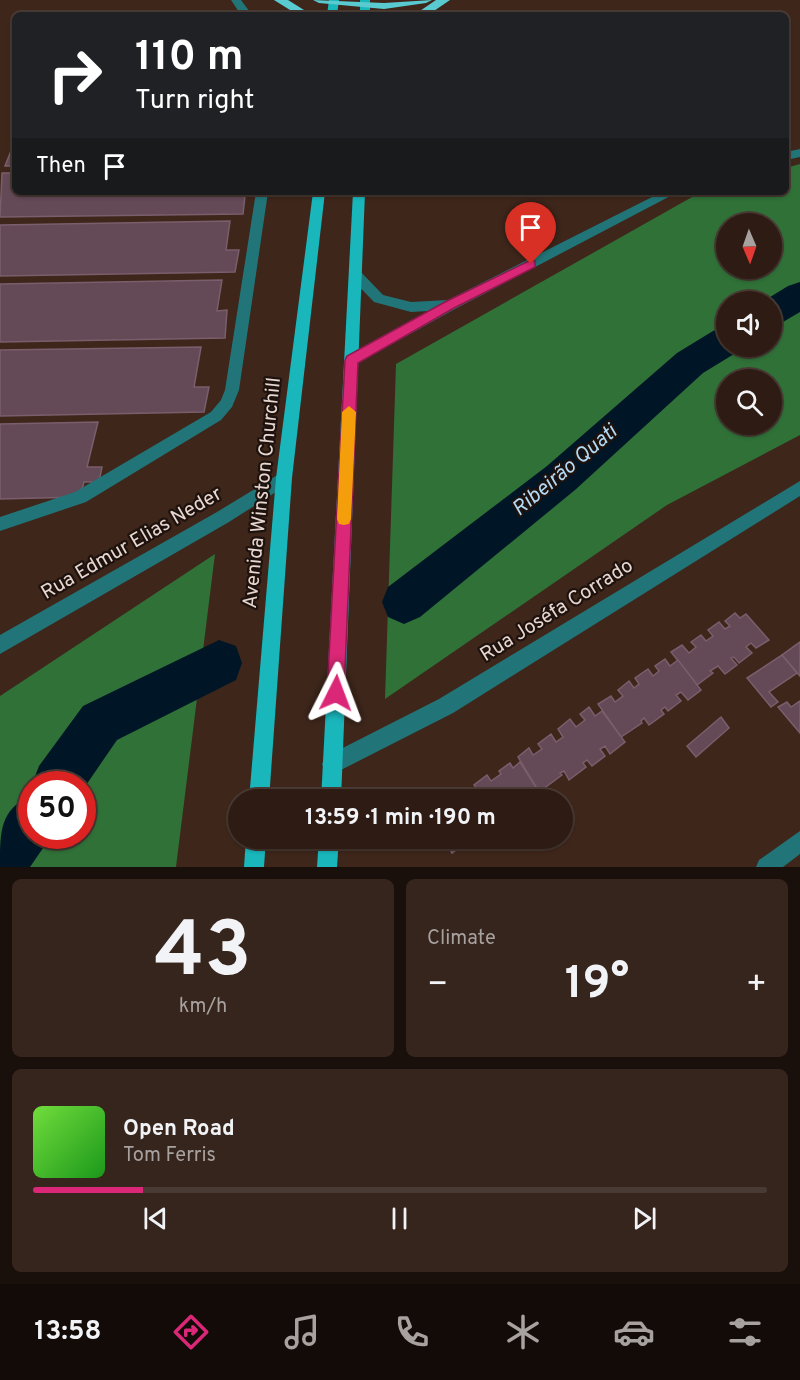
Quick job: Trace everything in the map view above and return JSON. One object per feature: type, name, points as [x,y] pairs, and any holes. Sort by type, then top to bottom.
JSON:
[{"type":"highway","points":[[280,0],[301,12]]},
{"type":"highway","points":[[319,0],[365,7],[399,5],[426,0]]},
{"type":"highway","points":[[425,12],[444,0]]},
{"type":"main road","name":"Avenida Winston Churchill","points":[[260,789],[284,478],[319,195]]},
{"type":"main road","points":[[331,789],[359,195]]},
{"type":"main road","points":[[254,867],[255,849]]},
{"type":"main road","points":[[327,867],[328,849]]},
{"type":"street","points":[[0,524],[80,497],[216,416],[227,403],[232,390],[262,195]]},
{"type":"street","points":[[351,360],[450,305],[666,195]]},
{"type":"street","points":[[355,274],[379,299],[411,307],[450,305]]},
{"type":"street","name":"Rua Edmur Elias Neder","points":[[0,645],[223,517],[284,478]]},
{"type":"street","name":"Rua Joséfa Corrado","points":[[332,764],[446,706],[800,488]]},
{"type":"street","points":[[766,867],[800,841]]},
{"type":"green space","points":[[800,164],[800,435],[667,505],[385,699],[396,364],[696,195],[789,195],[789,167]]},
{"type":"green space","points":[[215,554],[176,867],[0,867],[0,696]]},
{"type":"building","points":[[12,148],[12,166],[5,166]]},
{"type":"building","points":[[2,173],[12,173],[12,195],[245,196],[243,214],[0,217]]},
{"type":"building","points":[[230,221],[226,250],[239,250],[235,272],[0,276],[0,225]]},
{"type":"building","points":[[222,280],[217,311],[227,310],[225,338],[0,342],[0,284]]},
{"type":"building","points":[[201,347],[194,387],[209,387],[204,412],[0,416],[0,350]]},
{"type":"building","points":[[98,422],[87,467],[102,467],[99,482],[84,482],[80,497],[0,499],[0,424]]},
{"type":"building","points":[[735,613],[740,618],[746,614],[769,640],[756,648],[751,643],[746,647],[752,653],[739,663],[734,657],[731,658],[737,665],[725,674],[718,666],[710,671],[713,673],[697,685],[671,652],[682,645],[689,653],[696,647],[691,642],[701,635],[706,641],[713,636],[708,630],[719,622],[725,629],[730,626],[725,621]]},
{"type":"building","points":[[800,642],[800,676],[782,655]]},
{"type":"building","points":[[782,655],[797,673],[769,692],[778,702],[771,707],[747,678]]},
{"type":"building","points":[[665,659],[670,666],[678,660],[701,690],[688,700],[681,692],[676,695],[681,701],[668,711],[665,707],[661,710],[664,714],[649,725],[644,718],[642,723],[621,737],[598,704],[611,696],[615,702],[623,696],[618,690],[629,681],[634,688],[639,684],[635,678],[648,669],[653,676],[659,671],[655,666]]},
{"type":"building","points":[[800,701],[800,733],[778,707],[787,702],[791,707]]},
{"type":"building","points":[[589,707],[595,716],[602,711],[625,742],[610,754],[605,746],[600,749],[605,756],[592,766],[587,760],[583,763],[586,767],[569,780],[564,771],[543,789],[537,789],[518,757],[529,748],[533,755],[542,749],[538,744],[551,734],[556,742],[563,737],[558,729],[570,719],[576,727],[585,720],[580,714]]},
{"type":"building","points":[[721,717],[729,728],[696,757],[687,746]]},
{"type":"building","points":[[520,762],[537,789],[477,789],[474,785],[487,775],[491,781],[510,763],[513,768]]},
{"type":"waterway","name":"Ribeirão Quati","points":[[782,306],[800,295]]},
{"type":"waterway","name":"Ribeirão Quati","points":[[404,602],[561,478],[690,363],[716,347]]},
{"type":"waterway","name":"Ribeirão Quati","points":[[66,771],[100,723],[219,663]]},
{"type":"waterway","name":"Ribeirão Quati","points":[[0,864],[18,839]]},
{"type":"slow traffic","points":[[344,519],[349,412]]},
{"type":"route","points":[[336,693],[351,360],[450,305],[531,264]]}]
